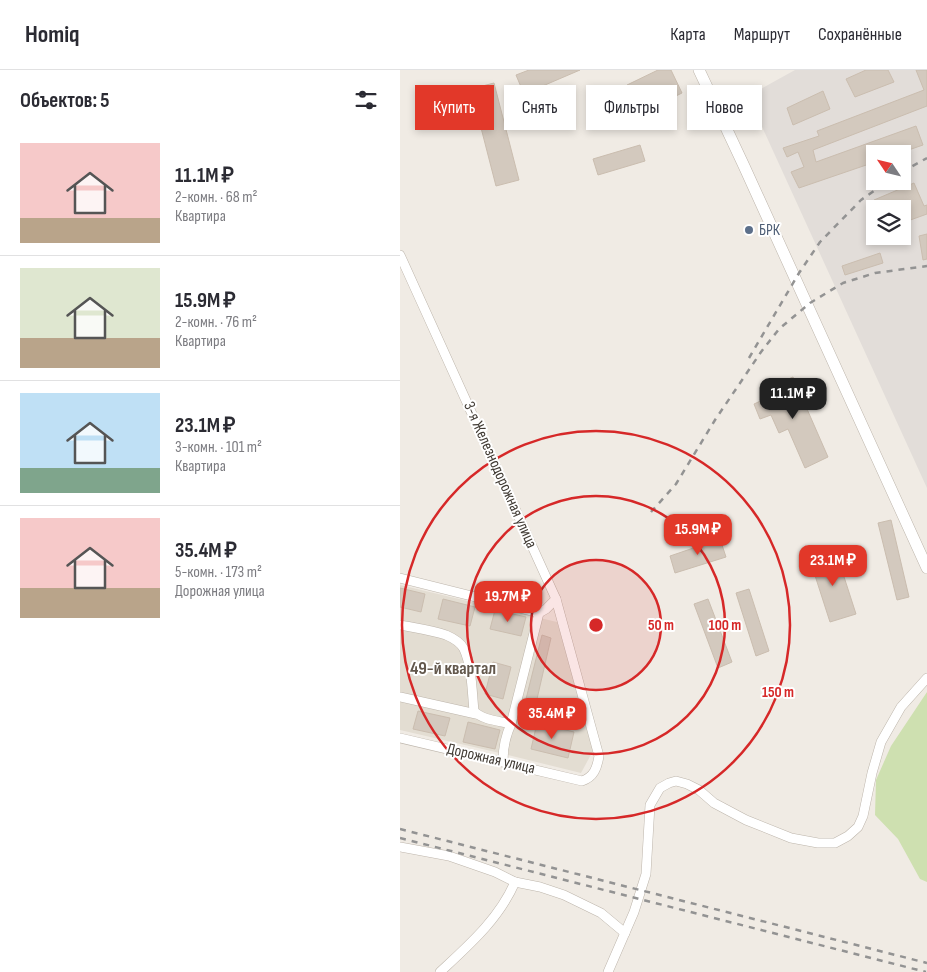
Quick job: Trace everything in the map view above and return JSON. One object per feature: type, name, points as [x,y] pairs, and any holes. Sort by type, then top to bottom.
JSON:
[{"type":"street","points":[[699,70],[927,568]]},
{"type":"street","name":"3-я Железнодорожная улица","points":[[400,255],[556,599],[599,756],[592,776],[582,781]]},
{"type":"street","points":[[400,578],[539,613],[556,599]]},
{"type":"street","points":[[503,761],[503,748],[511,724],[539,613]]},
{"type":"street","points":[[400,625],[446,635],[460,644],[464,649],[469,668],[474,711],[476,714]]},
{"type":"street","points":[[608,972],[626,933],[646,874],[650,805],[660,788],[669,782],[687,784],[699,790],[714,804],[746,820],[791,838],[818,843],[835,843],[848,836],[858,827],[863,816],[881,742],[901,707],[927,678]]},
{"type":"street","points":[[400,697],[511,724]]},
{"type":"street","name":"Дорожная улица","points":[[400,738],[582,781]]},
{"type":"street","points":[[400,847],[449,856],[495,872],[515,882],[540,887],[564,895],[601,913],[626,933]]},
{"type":"street","points":[[440,972],[483,931],[496,915],[515,882]]},
{"type":"shaded area","points":[[795,70],[927,70],[927,488],[762,127],[762,88]]},
{"type":"shaded area","points":[[400,585],[557,622],[594,749],[581,773],[400,730]]},
{"type":"green space","points":[[927,692],[927,882],[920,879],[898,839],[875,815],[876,780],[891,746]]},
{"type":"building","points":[[529,70],[580,70],[545,85],[520,85],[516,75]]},
{"type":"building","points":[[658,70],[671,70],[682,93],[677,95],[677,85],[627,85]]},
{"type":"building","points":[[866,70],[888,70],[894,82],[855,97],[846,79]]},
{"type":"building","points":[[916,70],[927,70],[927,106],[813,150],[816,162],[916,126],[923,145],[911,149],[911,145],[866,145],[866,165],[799,188],[791,172],[804,167],[798,152],[787,157],[783,148],[819,136],[817,131],[924,90]]},
{"type":"building","points":[[494,83],[504,122],[504,130],[506,130],[519,180],[496,186],[482,130],[494,130],[494,85],[486,85]]},
{"type":"building","points":[[823,91],[830,109],[793,125],[787,108]]},
{"type":"building","points":[[640,145],[645,161],[598,175],[593,159]]},
{"type":"building","points":[[914,183],[924,206],[927,205],[927,214],[911,220],[911,200],[874,200],[898,190],[911,190],[911,184]]},
{"type":"building","points":[[927,234],[927,259],[923,260],[919,236]]},
{"type":"building","points":[[880,253],[883,263],[845,275],[842,266]]},
{"type":"building","points":[[793,377],[828,457],[805,468],[788,429],[779,433],[771,415],[760,419],[754,404],[767,398],[761,391]]},
{"type":"building","points":[[891,520],[909,597],[897,600],[878,523]]},
{"type":"building","points":[[720,539],[726,557],[675,573],[670,556]]},
{"type":"building","points":[[836,552],[856,614],[830,622],[810,560]]},
{"type":"building","points":[[400,588],[425,594],[421,612],[400,607]]},
{"type":"building","points":[[749,589],[769,651],[756,656],[736,593]]},
{"type":"building","points":[[443,599],[475,607],[470,626],[438,619]]},
{"type":"building","points":[[708,599],[732,662],[718,668],[694,604]]},
{"type":"building","points":[[495,610],[526,617],[521,636],[490,629]]},
{"type":"building","points":[[542,635],[551,638],[534,712],[523,711]]},
{"type":"building","points":[[493,662],[511,667],[503,699],[485,694]]},
{"type":"building","points":[[418,711],[450,718],[445,736],[413,729]]},
{"type":"building","points":[[468,722],[500,730],[495,749],[463,742]]},
{"type":"building","points":[[537,723],[574,732],[568,758],[531,749]]},
{"type":"railway","points":[[911,167],[927,158]]},
{"type":"railway","points":[[749,358],[799,273],[820,242],[861,200],[875,190]]},
{"type":"railway","points":[[651,512],[676,484],[715,420],[779,329],[810,303],[843,283],[875,273],[927,266]]},
{"type":"railway","points":[[400,829],[927,963]]},
{"type":"railway","points":[[400,838],[926,972]]},
{"type":"place","name":"БРК","points":[[749,230]]},
{"type":"district","name":"49-й квартал","points":[[453,668]]}]
